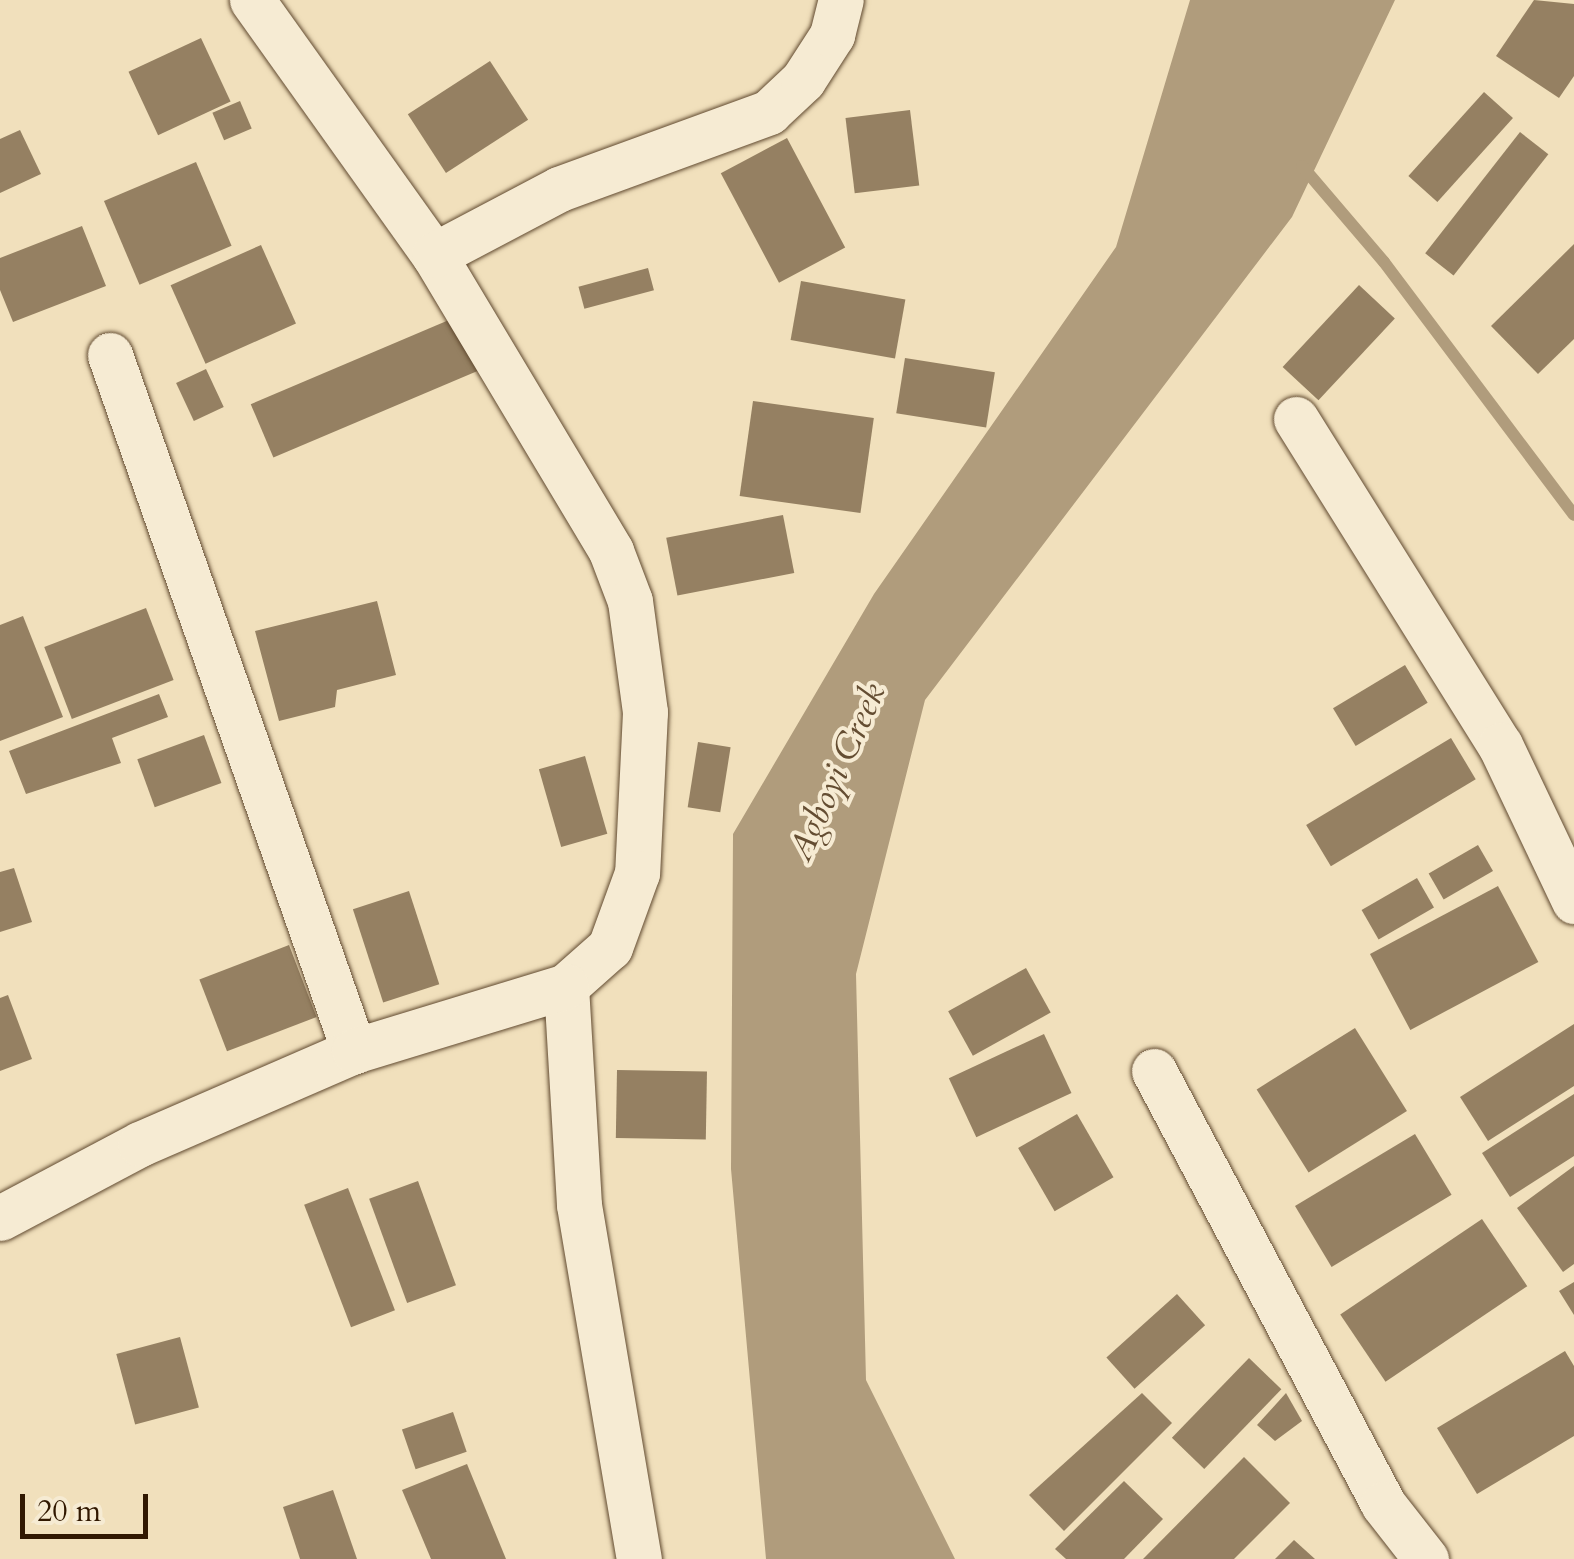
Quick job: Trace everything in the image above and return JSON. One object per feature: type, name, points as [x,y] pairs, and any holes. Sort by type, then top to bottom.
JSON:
[{"type":"street","points":[[0,1218],[140,1144],[354,1051],[566,986],[594,968],[629,911],[637,873],[643,655],[611,551],[434,255],[252,0]]},
{"type":"street","points":[[434,255],[559,189],[769,112],[804,80],[832,35],[841,0]]},
{"type":"street","points":[[110,355],[354,1051]]},
{"type":"street","points":[[1296,419],[1500,746],[1574,901]]},
{"type":"street","points":[[566,986],[579,1205],[638,1559]]},
{"type":"street","points":[[1154,1071],[1382,1504],[1426,1559]]},
{"type":"water","name":"Agboyi Creek","points":[[1190,0],[1395,0],[1292,217],[925,700],[856,974],[866,1380],[955,1559],[766,1559],[731,1169],[733,834],[874,594],[1116,247]]},
{"type":"building","points":[[1534,0],[1574,4],[1574,76],[1559,98],[1496,56]]},
{"type":"building","points":[[201,38],[231,101],[158,135],[128,72]]},
{"type":"building","points":[[490,61],[528,120],[446,173],[408,114]]},
{"type":"building","points":[[1484,92],[1513,118],[1437,202],[1408,176]]},
{"type":"building","points":[[240,101],[252,129],[224,140],[212,113]]},
{"type":"building","points":[[910,110],[919,185],[855,193],[845,118]]},
{"type":"building","points":[[20,130],[41,174],[0,193],[0,139]]},
{"type":"building","points":[[1520,132],[1548,154],[1454,276],[1425,253]]},
{"type":"building","points":[[787,138],[845,247],[779,283],[721,173]]},
{"type":"building","points":[[196,162],[232,246],[140,285],[104,201]]},
{"type":"building","points":[[82,226],[106,286],[13,322],[0,290],[0,258]]},
{"type":"building","points":[[1574,244],[1574,339],[1538,374],[1491,326]]},
{"type":"building","points":[[261,245],[296,324],[206,364],[171,285]]},
{"type":"building","points":[[648,268],[654,290],[584,309],[578,287]]},
{"type":"building","points":[[801,281],[905,299],[895,358],[791,340]]},
{"type":"building","points":[[1359,285],[1395,318],[1318,400],[1283,367]]},
{"type":"building","points":[[456,317],[479,370],[273,458],[251,404]]},
{"type":"building","points":[[905,358],[995,372],[986,428],[896,413]]},
{"type":"building","points":[[206,369],[224,407],[194,421],[176,383]]},
{"type":"building","points":[[753,401],[874,418],[860,513],[740,496]]},
{"type":"building","points":[[783,515],[794,573],[677,596],[666,538]]},
{"type":"building","points":[[377,601],[396,675],[337,690],[335,707],[279,721],[255,631]]},
{"type":"building","points":[[146,608],[174,680],[72,719],[44,647]]},
{"type":"building","points":[[23,616],[63,717],[0,741],[0,625]]},
{"type":"building","points":[[1405,665],[1428,703],[1356,746],[1333,708]]},
{"type":"building","points":[[159,694],[168,717],[112,738],[121,763],[26,794],[9,751]]},
{"type":"building","points":[[204,735],[221,783],[155,807],[137,759]]},
{"type":"building","points":[[1451,738],[1476,779],[1331,866],[1306,825]]},
{"type":"building","points":[[698,742],[731,747],[720,812],[688,807]]},
{"type":"building","points":[[585,756],[607,834],[561,847],[539,769]]},
{"type":"building","points":[[1478,845],[1493,871],[1444,899],[1429,873]]},
{"type":"building","points":[[14,868],[32,922],[0,932],[0,872]]},
{"type":"building","points":[[1417,878],[1434,907],[1379,939],[1362,910]]},
{"type":"building","points":[[1498,886],[1538,962],[1410,1030],[1370,954]]},
{"type":"building","points":[[409,891],[439,984],[383,1002],[353,909]]},
{"type":"building","points":[[289,945],[317,1017],[227,1051],[199,979]]},
{"type":"building","points":[[1026,968],[1051,1013],[973,1056],[948,1011]]},
{"type":"building","points":[[8,995],[32,1059],[0,1071],[0,998]]},
{"type":"building","points":[[1574,1024],[1574,1086],[1488,1141],[1460,1097]]},
{"type":"building","points":[[1355,1028],[1407,1111],[1309,1173],[1257,1089]]},
{"type":"building","points":[[1044,1034],[1071,1093],[976,1137],[949,1078]]},
{"type":"building","points":[[617,1070],[707,1072],[706,1140],[616,1138]]},
{"type":"building","points":[[1574,1094],[1574,1156],[1510,1197],[1482,1153]]},
{"type":"building","points":[[1077,1114],[1114,1177],[1055,1211],[1018,1148]]},
{"type":"building","points":[[1415,1134],[1452,1195],[1332,1267],[1295,1206]]},
{"type":"building","points":[[1574,1166],[1574,1264],[1563,1272],[1517,1208]]},
{"type":"building","points":[[418,1181],[456,1285],[407,1303],[369,1199]]},
{"type":"building","points":[[348,1188],[395,1310],[351,1327],[304,1205]]},
{"type":"building","points":[[1482,1219],[1527,1286],[1386,1382],[1340,1315]]},
{"type":"building","points":[[1574,1282],[1574,1315],[1559,1291]]},
{"type":"building","points":[[1177,1294],[1205,1325],[1135,1389],[1106,1358]]},
{"type":"building","points":[[180,1337],[199,1408],[135,1425],[116,1354]]},
{"type":"building","points":[[1565,1351],[1574,1366],[1574,1436],[1477,1494],[1437,1428]]},
{"type":"building","points":[[1249,1358],[1281,1389],[1204,1469],[1172,1438]]},
{"type":"building","points":[[1142,1393],[1172,1423],[1064,1531],[1029,1495]]},
{"type":"building","points":[[1286,1393],[1302,1421],[1275,1441],[1257,1425]]},
{"type":"building","points":[[453,1412],[467,1452],[416,1469],[402,1430]]},
{"type":"building","points":[[1244,1457],[1290,1503],[1234,1559],[1143,1559]]},
{"type":"building","points":[[467,1464],[506,1559],[431,1559],[402,1490]]},
{"type":"building","points":[[1124,1481],[1163,1519],[1124,1559],[1066,1559],[1055,1549]]},
{"type":"building","points":[[333,1490],[357,1559],[300,1559],[283,1507]]},
{"type":"building","points":[[1294,1540],[1315,1559],[1275,1559]]},
{"type":"waterway","points":[[1302,166],[1384,262],[1574,515]]}]
